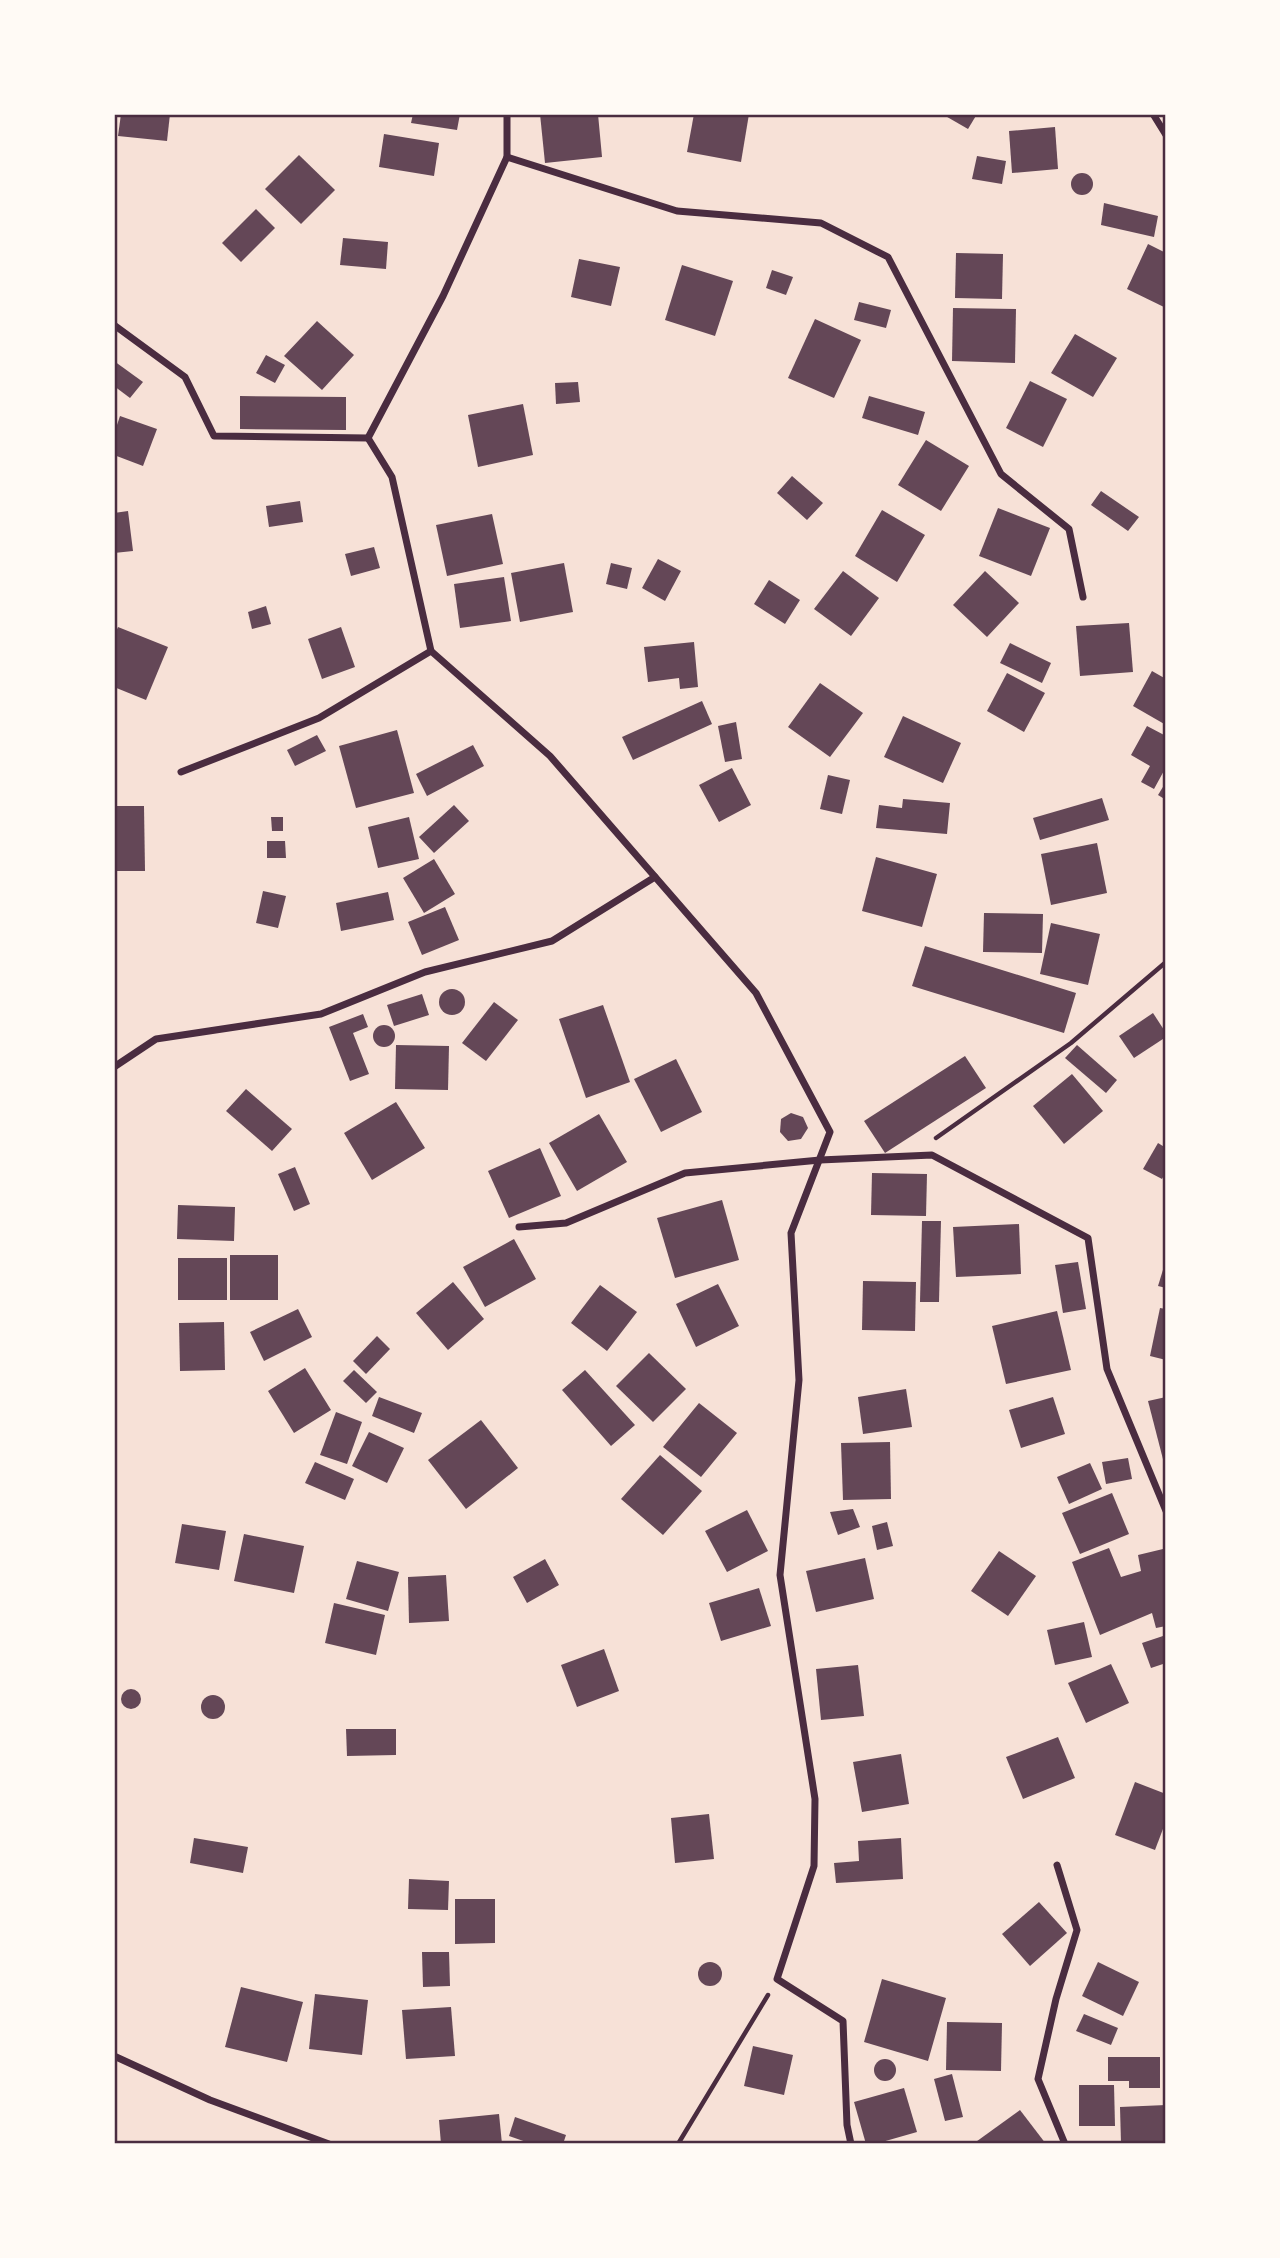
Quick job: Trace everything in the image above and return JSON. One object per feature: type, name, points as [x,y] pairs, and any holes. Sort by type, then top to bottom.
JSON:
[{"type":"street","points":[[368,438],[443,296],[507,157],[507,114]]},
{"type":"street","points":[[1153,114],[1166,135]]},
{"type":"street","points":[[507,157],[677,211],[821,223],[888,257],[1001,474],[1069,529],[1083,597]]},
{"type":"street","points":[[114,325],[185,377],[214,436],[368,438]]},
{"type":"street","points":[[368,438],[392,477],[432,651],[550,756],[756,993],[831,1132],[791,1233],[799,1380],[780,1575],[815,1799],[814,1866],[777,1979],[843,2021],[850,2144]]},
{"type":"street","points":[[181,772],[319,718],[432,651]]},
{"type":"street","points":[[114,1067],[156,1039],[321,1014],[425,972],[552,941],[655,877]]},
{"type":"street","points":[[519,1227],[566,1223],[685,1173],[820,1160],[932,1155],[1088,1238],[1107,1369],[1166,1511]]},
{"type":"street","points":[[1057,1865],[1077,1930],[1056,1998],[1038,2079],[1065,2144]]},
{"type":"street","points":[[114,2056],[211,2100],[329,2144]]},
{"type":"path","points":[[911,1156],[1071,1043],[1166,962]]},
{"type":"path","points":[[678,2144],[777,1979]]},
{"type":"building","points":[[121,114],[170,114],[167,141],[118,136]]},
{"type":"building","points":[[413,114],[460,114],[457,130],[411,123]]},
{"type":"building","points":[[540,114],[598,114],[602,157],[545,163]]},
{"type":"building","points":[[694,114],[749,114],[741,162],[687,152]]},
{"type":"building","points":[[942,114],[977,114],[968,129]]},
{"type":"building","points":[[1055,127],[1058,169],[1012,173],[1009,131]]},
{"type":"building","points":[[384,134],[439,143],[434,176],[379,167]]},
{"type":"building","points":[[299,155],[335,190],[301,224],[265,189]]},
{"type":"building","points":[[977,156],[1006,161],[1002,184],[972,179]]},
{"type":"building","points":[[1082,173],[1090,176],[1093,184],[1090,192],[1082,195],[1074,192],[1071,184],[1074,176]]},
{"type":"building","points":[[1104,203],[1158,216],[1154,237],[1101,225]]},
{"type":"building","points":[[256,209],[275,228],[241,262],[222,243]]},
{"type":"building","points":[[343,238],[388,242],[386,269],[340,265]]},
{"type":"building","points":[[1148,244],[1166,253],[1166,308],[1127,289]]},
{"type":"building","points":[[956,253],[1003,254],[1002,299],[955,298]]},
{"type":"building","points":[[579,259],[620,267],[611,306],[571,297]]},
{"type":"building","points":[[682,265],[733,281],[715,336],[665,320]]},
{"type":"building","points":[[772,270],[793,277],[786,295],[766,288]]},
{"type":"building","points":[[859,302],[891,310],[886,328],[854,320]]},
{"type":"building","points":[[953,308],[1016,309],[1015,363],[952,361]]},
{"type":"building","points":[[815,319],[861,340],[834,398],[788,378]]},
{"type":"building","points":[[317,321],[354,355],[322,390],[284,356]]},
{"type":"building","points":[[1075,334],[1117,358],[1093,397],[1051,373]]},
{"type":"building","points":[[266,355],[285,365],[275,383],[256,373]]},
{"type":"building","points":[[114,361],[143,382],[130,398],[114,386]]},
{"type":"building","points":[[1030,381],[1067,399],[1043,447],[1006,428]]},
{"type":"building","points":[[578,382],[580,402],[556,404],[555,383]]},
{"type":"building","points":[[240,396],[346,397],[346,430],[240,429]]},
{"type":"building","points":[[869,396],[925,412],[918,435],[862,418]]},
{"type":"building","points":[[523,404],[533,455],[478,467],[468,415]]},
{"type":"building","points":[[120,416],[157,429],[143,466],[114,455],[114,434]]},
{"type":"building","points":[[926,440],[969,466],[941,511],[898,485]]},
{"type":"building","points":[[792,476],[823,503],[807,520],[777,493]]},
{"type":"building","points":[[1101,491],[1139,517],[1128,531],[1091,505]]},
{"type":"building","points":[[300,501],[303,522],[269,527],[266,506]]},
{"type":"building","points":[[998,508],[1050,528],[1031,576],[979,556]]},
{"type":"building","points":[[882,510],[925,535],[897,582],[855,556]]},
{"type":"building","points":[[128,511],[133,551],[114,553],[114,513]]},
{"type":"building","points":[[492,514],[503,564],[447,576],[436,525]]},
{"type":"building","points":[[374,547],[380,568],[351,576],[345,554]]},
{"type":"building","points":[[658,559],[681,571],[665,601],[642,588]]},
{"type":"building","points":[[564,563],[573,612],[520,622],[511,573]]},
{"type":"building","points":[[611,563],[632,568],[627,589],[606,584]]},
{"type":"building","points":[[843,571],[879,598],[851,636],[814,609]]},
{"type":"building","points":[[985,571],[1019,603],[987,637],[953,605]]},
{"type":"building","points":[[504,577],[511,621],[460,628],[454,584]]},
{"type":"building","points":[[769,580],[800,600],[785,624],[754,604]]},
{"type":"building","points":[[266,606],[271,624],[252,629],[248,612]]},
{"type":"building","points":[[1129,623],[1133,672],[1080,676],[1076,626]]},
{"type":"building","points":[[118,627],[168,647],[146,700],[114,687],[114,636]]},
{"type":"building","points":[[341,627],[355,667],[322,679],[308,639]]},
{"type":"building","points":[[694,642],[698,687],[680,689],[679,678],[648,682],[644,647]]},
{"type":"building","points":[[1010,643],[1051,663],[1042,683],[1000,663]]},
{"type":"building","points":[[1152,671],[1166,679],[1166,725],[1133,706]]},
{"type":"building","points":[[1007,673],[1045,693],[1024,732],[987,711]]},
{"type":"building","points":[[820,683],[863,713],[830,757],[788,727]]},
{"type":"building","points":[[702,701],[712,724],[633,760],[622,737]]},
{"type":"building","points":[[903,716],[961,743],[943,783],[884,757]]},
{"type":"building","points":[[736,722],[742,759],[725,762],[718,726]]},
{"type":"building","points":[[1147,726],[1166,736],[1166,767],[1154,789],[1141,782],[1150,766],[1131,755]]},
{"type":"building","points":[[397,730],[414,793],[356,808],[339,746]]},
{"type":"building","points":[[317,735],[326,751],[295,766],[287,750]]},
{"type":"building","points":[[473,745],[484,766],[427,796],[416,774]]},
{"type":"building","points":[[732,768],[751,805],[719,822],[699,785]]},
{"type":"building","points":[[828,775],[850,780],[842,814],[820,809]]},
{"type":"building","points":[[1166,782],[1166,800],[1158,795]]},
{"type":"building","points":[[1102,798],[1109,820],[1040,840],[1033,818]]},
{"type":"building","points":[[903,799],[950,803],[947,834],[876,828],[879,805],[902,808]]},
{"type":"building","points":[[454,805],[469,821],[434,853],[419,837]]},
{"type":"building","points":[[114,806],[144,806],[145,871],[114,871]]},
{"type":"building","points":[[271,817],[283,817],[283,831],[272,831]]},
{"type":"building","points":[[409,817],[419,859],[378,868],[368,827]]},
{"type":"building","points":[[267,841],[285,841],[286,858],[267,858]]},
{"type":"building","points":[[1097,843],[1107,893],[1051,905],[1041,854]]},
{"type":"building","points":[[876,857],[937,874],[922,927],[862,911]]},
{"type":"building","points":[[434,859],[455,894],[424,913],[403,878]]},
{"type":"building","points":[[263,891],[286,896],[278,928],[256,923]]},
{"type":"building","points":[[388,892],[394,920],[341,931],[336,903]]},
{"type":"building","points":[[445,907],[459,940],[422,955],[408,922]]},
{"type":"building","points":[[984,913],[1043,914],[1042,953],[983,952]]},
{"type":"building","points":[[1051,923],[1100,934],[1088,985],[1040,974]]},
{"type":"building","points":[[925,946],[1076,993],[1064,1033],[912,986]]},
{"type":"building","points":[[452,989],[461,993],[465,1002],[461,1011],[452,1015],[443,1011],[439,1002],[443,993]]},
{"type":"building","points":[[422,994],[429,1015],[394,1026],[387,1005]]},
{"type":"building","points":[[494,1002],[518,1020],[486,1061],[462,1043]]},
{"type":"building","points":[[603,1005],[630,1082],[586,1098],[559,1019]]},
{"type":"building","points":[[1153,1013],[1166,1037],[1134,1058],[1119,1036]]},
{"type":"building","points":[[363,1014],[368,1027],[353,1033],[369,1074],[350,1081],[329,1027]]},
{"type":"building","points":[[384,1025],[392,1028],[395,1036],[392,1044],[384,1047],[376,1044],[373,1036],[376,1028]]},
{"type":"building","points":[[396,1045],[449,1046],[448,1090],[395,1089]]},
{"type":"building","points":[[1077,1045],[1117,1080],[1106,1093],[1065,1058]]},
{"type":"building","points":[[965,1056],[986,1088],[885,1153],[864,1121]]},
{"type":"building","points":[[676,1059],[702,1112],[661,1132],[634,1079]]},
{"type":"building","points":[[1072,1074],[1103,1111],[1064,1144],[1033,1106]]},
{"type":"building","points":[[246,1089],[292,1129],[272,1151],[226,1111]]},
{"type":"building","points":[[396,1102],[425,1148],[372,1180],[344,1133]]},
{"type":"building","points":[[791,1113],[803,1117],[808,1128],[801,1139],[788,1141],[780,1132],[781,1119]]},
{"type":"building","points":[[599,1114],[627,1162],[577,1191],[549,1143]]},
{"type":"building","points":[[1158,1143],[1166,1148],[1166,1172],[1162,1179],[1143,1169]]},
{"type":"building","points":[[540,1148],[561,1196],[509,1218],[488,1171]]},
{"type":"building","points":[[295,1167],[310,1204],[294,1211],[278,1174]]},
{"type":"building","points":[[872,1173],[927,1174],[926,1216],[871,1215]]},
{"type":"building","points":[[722,1200],[739,1260],[675,1278],[657,1218]]},
{"type":"building","points":[[178,1205],[235,1207],[234,1241],[177,1239]]},
{"type":"building","points":[[922,1221],[941,1221],[939,1302],[920,1302]]},
{"type":"building","points":[[1019,1224],[1021,1274],[956,1277],[953,1227]]},
{"type":"building","points":[[514,1239],[536,1279],[485,1307],[463,1267]]},
{"type":"building","points":[[230,1255],[278,1255],[278,1300],[230,1300]]},
{"type":"building","points":[[178,1258],[227,1258],[227,1300],[178,1300]]},
{"type":"building","points":[[1166,1260],[1166,1288],[1158,1286]]},
{"type":"building","points":[[1078,1262],[1086,1309],[1063,1313],[1055,1265]]},
{"type":"building","points":[[863,1281],[916,1282],[915,1331],[862,1330]]},
{"type":"building","points":[[453,1282],[484,1319],[448,1350],[416,1313]]},
{"type":"building","points":[[718,1284],[739,1326],[696,1347],[676,1304]]},
{"type":"building","points":[[600,1285],[637,1312],[607,1351],[571,1323]]},
{"type":"building","points":[[1160,1308],[1166,1309],[1166,1360],[1150,1356]]},
{"type":"building","points":[[298,1309],[312,1337],[264,1361],[250,1332]]},
{"type":"building","points":[[1057,1311],[1071,1370],[1006,1384],[992,1326]]},
{"type":"building","points":[[224,1322],[225,1370],[180,1371],[179,1323]]},
{"type":"building","points":[[377,1336],[390,1349],[366,1374],[353,1361]]},
{"type":"building","points":[[649,1353],[686,1389],[653,1422],[616,1386]]},
{"type":"building","points":[[305,1368],[331,1410],[294,1433],[268,1391]]},
{"type":"building","points":[[354,1370],[377,1392],[366,1403],[343,1381]]},
{"type":"building","points":[[585,1370],[635,1425],[611,1446],[562,1390]]},
{"type":"building","points":[[906,1389],[912,1427],[863,1434],[858,1397]]},
{"type":"building","points":[[379,1397],[422,1413],[414,1433],[372,1416]]},
{"type":"building","points":[[1053,1397],[1065,1434],[1021,1448],[1009,1410]]},
{"type":"building","points":[[1166,1397],[1166,1467],[1165,1467],[1148,1401]]},
{"type":"building","points":[[699,1403],[737,1433],[701,1477],[663,1447]]},
{"type":"building","points":[[336,1412],[362,1422],[347,1464],[320,1455]]},
{"type":"building","points":[[481,1420],[518,1468],[466,1509],[428,1460]]},
{"type":"building","points":[[369,1432],[404,1448],[387,1483],[352,1466]]},
{"type":"building","points":[[890,1442],[891,1499],[843,1500],[841,1443]]},
{"type":"building","points":[[660,1455],[702,1491],[663,1535],[621,1499]]},
{"type":"building","points":[[1128,1458],[1132,1479],[1106,1484],[1102,1462]]},
{"type":"building","points":[[315,1462],[354,1479],[345,1500],[305,1483]]},
{"type":"building","points":[[1090,1463],[1102,1489],[1069,1504],[1057,1477]]},
{"type":"building","points":[[1112,1493],[1129,1534],[1080,1554],[1062,1513]]},
{"type":"building","points":[[853,1509],[860,1527],[838,1535],[830,1512]]},
{"type":"building","points":[[747,1510],[768,1551],[727,1572],[705,1531]]},
{"type":"building","points":[[887,1522],[893,1546],[877,1550],[872,1526]]},
{"type":"building","points":[[182,1524],[226,1531],[219,1570],[175,1563]]},
{"type":"building","points":[[244,1534],[304,1546],[294,1593],[234,1581]]},
{"type":"building","points":[[1109,1548],[1121,1577],[1141,1571],[1138,1555],[1163,1549],[1166,1560],[1166,1626],[1156,1628],[1152,1613],[1100,1635],[1072,1562]]},
{"type":"building","points":[[999,1551],[1036,1576],[1008,1616],[971,1591]]},
{"type":"building","points":[[865,1558],[874,1599],[816,1612],[806,1571]]},
{"type":"building","points":[[545,1559],[559,1585],[527,1603],[513,1577]]},
{"type":"building","points":[[357,1561],[399,1572],[388,1611],[346,1599]]},
{"type":"building","points":[[446,1575],[449,1621],[409,1623],[408,1577]]},
{"type":"building","points":[[759,1588],[771,1626],[721,1641],[709,1603]]},
{"type":"building","points":[[334,1603],[385,1615],[376,1655],[325,1643]]},
{"type":"building","points":[[1084,1622],[1092,1657],[1055,1665],[1047,1630]]},
{"type":"building","points":[[1166,1635],[1166,1663],[1151,1668],[1142,1643]]},
{"type":"building","points":[[604,1649],[619,1691],[577,1707],[561,1665]]},
{"type":"building","points":[[1111,1664],[1129,1703],[1086,1723],[1068,1683]]},
{"type":"building","points":[[858,1665],[864,1716],[821,1720],[816,1669]]},
{"type":"building","points":[[131,1689],[138,1692],[141,1699],[138,1706],[131,1709],[124,1706],[121,1699],[124,1692]]},
{"type":"building","points":[[213,1695],[222,1698],[225,1707],[222,1716],[213,1719],[204,1716],[201,1707],[204,1698]]},
{"type":"building","points":[[346,1729],[396,1729],[396,1755],[347,1756]]},
{"type":"building","points":[[1058,1737],[1075,1778],[1023,1799],[1006,1757]]},
{"type":"building","points":[[901,1754],[909,1804],[862,1812],[853,1762]]},
{"type":"building","points":[[1135,1782],[1166,1794],[1166,1821],[1155,1850],[1115,1835]]},
{"type":"building","points":[[709,1814],[714,1859],[675,1863],[671,1818]]},
{"type":"building","points":[[194,1838],[248,1847],[243,1873],[190,1863]]},
{"type":"building","points":[[901,1838],[903,1879],[836,1883],[834,1863],[859,1861],[858,1841]]},
{"type":"building","points":[[409,1879],[449,1881],[448,1910],[408,1909]]},
{"type":"building","points":[[455,1899],[495,1899],[495,1943],[455,1944]]},
{"type":"building","points":[[1039,1902],[1067,1933],[1030,1966],[1002,1934]]},
{"type":"building","points":[[422,1952],[449,1952],[450,1986],[423,1987]]},
{"type":"building","points":[[710,1962],[718,1966],[722,1974],[718,1982],[710,1986],[702,1982],[698,1974],[702,1966]]},
{"type":"building","points":[[1098,1962],[1139,1982],[1123,2016],[1082,1996]]},
{"type":"building","points":[[882,1979],[946,1998],[928,2061],[864,2042]]},
{"type":"building","points":[[241,1987],[303,2002],[287,2062],[225,2047]]},
{"type":"building","points":[[315,1994],[368,2000],[362,2055],[309,2049]]},
{"type":"building","points":[[451,2007],[455,2056],[406,2059],[402,2010]]},
{"type":"building","points":[[1084,2014],[1118,2028],[1111,2045],[1076,2031]]},
{"type":"building","points":[[947,2022],[1002,2023],[1001,2071],[946,2070]]},
{"type":"building","points":[[753,2046],[793,2055],[784,2095],[744,2086]]},
{"type":"building","points":[[1108,2057],[1160,2057],[1160,2088],[1129,2088],[1129,2081],[1108,2081]]},
{"type":"building","points":[[885,2059],[893,2062],[896,2070],[893,2078],[885,2081],[877,2078],[874,2070],[877,2062]]},
{"type":"building","points":[[952,2074],[963,2117],[945,2121],[934,2079]]},
{"type":"building","points":[[1079,2085],[1114,2085],[1115,2126],[1079,2126]]},
{"type":"building","points":[[904,2088],[917,2132],[866,2144],[854,2102]]},
{"type":"building","points":[[1166,2105],[1166,2141],[1121,2143],[1120,2107]]},
{"type":"building","points":[[1020,2110],[1046,2144],[973,2144]]},
{"type":"building","points":[[499,2114],[502,2144],[441,2144],[439,2120]]},
{"type":"building","points":[[515,2117],[566,2135],[563,2144],[532,2144],[509,2136]]}]
